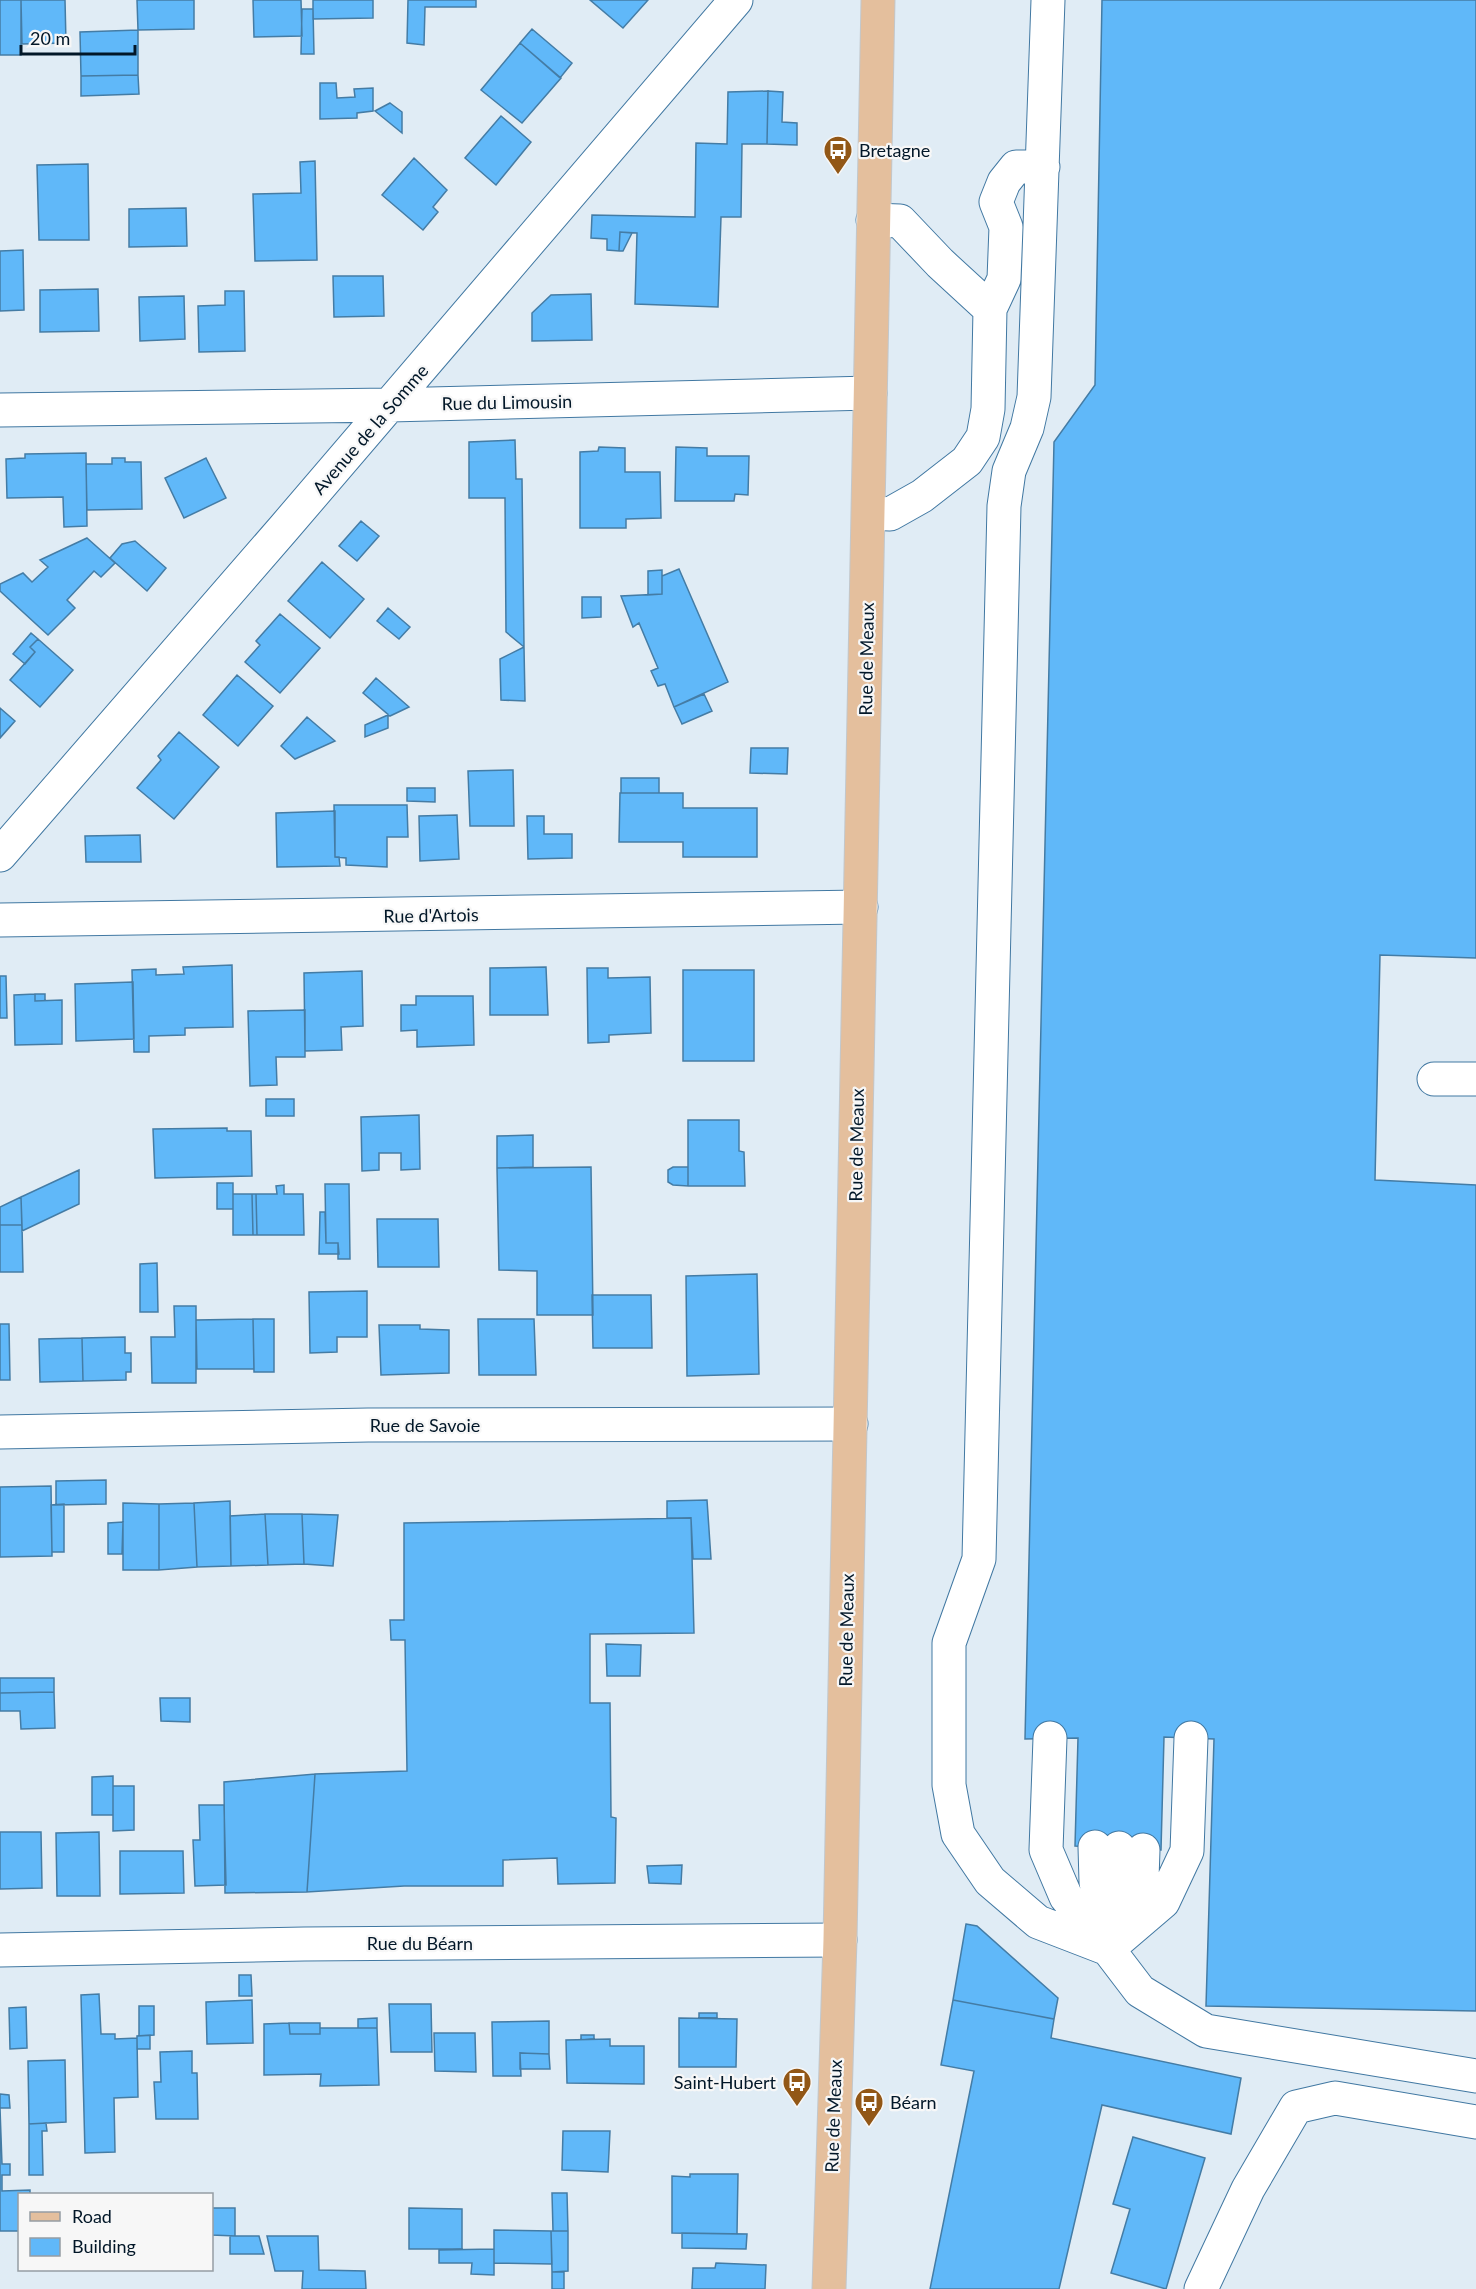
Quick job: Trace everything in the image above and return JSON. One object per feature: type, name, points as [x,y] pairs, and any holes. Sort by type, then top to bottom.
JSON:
[{"type":"main road","name":"Rue de Meaux","points":[[829,2289],[840,1940],[878,0]]},
{"type":"street","name":"Avenue de la Somme","points":[[0,855],[390,405],[736,0]]},
{"type":"street","points":[[1048,0],[1034,397],[1027,428],[1009,471],[1004,506],[979,1559],[949,1643],[949,1785],[958,1834],[990,1881],[1038,1922],[1108,1949]]},
{"type":"street","points":[[869,513],[890,514],[922,496],[967,461],[983,437],[988,409],[990,309],[982,277],[984,230],[1004,182],[1016,167],[1043,167]]},
{"type":"street","points":[[873,220],[900,221],[940,263],[990,309]]},
{"type":"street","name":"Rue du Limousin","points":[[0,410],[390,405],[870,393]]},
{"type":"street","name":"Rue d'Artois","points":[[0,920],[861,907]]},
{"type":"street","points":[[1434,1079],[1476,1079]]},
{"type":"street","name":"Rue de Savoie","points":[[0,1432],[368,1425],[851,1424]]},
{"type":"street","points":[[1050,1738],[1046,1850],[1066,1897],[1140,1991],[1206,2031],[1476,2076]]},
{"type":"street","points":[[1108,1949],[1162,1902],[1187,1851],[1191,1738]]},
{"type":"street","points":[[1119,1848],[1142,1879],[1108,1949],[1096,1882],[1119,1848]]},
{"type":"street","name":"Rue du Béarn","points":[[0,1950],[328,1943],[840,1940]]},
{"type":"street","points":[[1202,2289],[1248,2189],[1296,2107],[1335,2098],[1476,2122]]},
{"type":"building","points":[[0,0],[21,0],[21,55],[0,55]]},
{"type":"building","points":[[21,0],[65,0],[66,43],[22,44]]},
{"type":"building","points":[[137,0],[194,0],[194,29],[138,30]]},
{"type":"building","points":[[253,0],[301,0],[302,36],[254,37]]},
{"type":"building","points":[[313,0],[373,0],[373,18],[313,19]]},
{"type":"building","points":[[408,0],[476,0],[476,7],[425,7],[424,45],[407,43]]},
{"type":"building","points":[[590,0],[648,0],[623,28]]},
{"type":"building","points":[[1102,0],[1476,0],[1476,958],[1380,955],[1375,1180],[1476,1185],[1476,2011],[1206,2006],[1214,1739],[1164,1737],[1161,1850],[1075,1846],[1078,1738],[1025,1739],[1054,442],[1095,385]]},
{"type":"building","points":[[302,9],[313,9],[314,54],[301,54]]},
{"type":"building","points":[[532,29],[572,63],[560,78],[520,43]]},
{"type":"building","points":[[138,30],[138,75],[81,76],[80,32]]},
{"type":"building","points":[[520,43],[561,78],[522,123],[481,90]]},
{"type":"building","points":[[138,75],[139,94],[81,96],[81,76]]},
{"type":"building","points":[[320,83],[336,83],[337,98],[355,97],[354,89],[373,88],[373,111],[357,113],[357,118],[320,119]]},
{"type":"building","points":[[768,91],[767,144],[742,144],[741,217],[721,217],[718,307],[635,304],[637,233],[620,232],[619,251],[607,250],[607,239],[591,238],[592,215],[695,217],[696,143],[727,144],[728,92]]},
{"type":"building","points":[[768,91],[783,92],[782,122],[797,123],[797,145],[767,144]]},
{"type":"building","points":[[390,103],[402,112],[402,133],[375,111]]},
{"type":"building","points":[[501,116],[531,142],[496,185],[465,158]]},
{"type":"building","points":[[414,158],[447,190],[433,207],[438,212],[423,230],[382,195]]},
{"type":"building","points":[[315,161],[317,260],[255,261],[253,194],[301,193],[300,162]]},
{"type":"building","points":[[88,164],[89,240],[39,240],[37,165]]},
{"type":"building","points":[[186,208],[187,246],[129,247],[129,209]]},
{"type":"building","points":[[620,232],[632,233],[623,251],[619,251]]},
{"type":"building","points":[[23,250],[24,310],[0,311],[0,251]]},
{"type":"building","points":[[333,276],[383,276],[384,316],[334,317]]},
{"type":"building","points":[[98,289],[99,331],[40,332],[40,290]]},
{"type":"building","points":[[225,291],[244,291],[245,351],[199,352],[198,306],[225,305]]},
{"type":"building","points":[[591,294],[592,340],[532,341],[532,313],[551,295]]},
{"type":"building","points":[[184,296],[185,339],[140,341],[139,297]]},
{"type":"building","points":[[515,440],[516,479],[522,479],[524,647],[506,632],[505,498],[469,498],[469,442]]},
{"type":"building","points":[[599,447],[625,448],[625,472],[660,472],[661,518],[626,519],[626,528],[580,528],[580,452],[598,451]]},
{"type":"building","points":[[676,447],[707,448],[707,456],[749,456],[748,495],[735,494],[734,501],[675,501]]},
{"type":"building","points":[[86,453],[87,526],[64,527],[63,497],[7,498],[6,459],[25,458],[25,454]]},
{"type":"building","points":[[112,458],[125,458],[125,462],[141,462],[142,509],[87,510],[86,464],[112,464]]},
{"type":"building","points":[[206,458],[226,498],[184,518],[165,478]]},
{"type":"building","points":[[361,521],[379,536],[357,561],[339,546]]},
{"type":"building","points":[[87,538],[115,563],[101,577],[94,571],[67,600],[75,608],[48,635],[0,591],[0,584],[23,573],[32,582],[48,567],[40,560]]},
{"type":"building","points":[[135,541],[166,568],[147,591],[110,558],[122,544]]},
{"type":"building","points":[[322,562],[364,599],[330,638],[288,601]]},
{"type":"building","points":[[679,569],[728,682],[674,707],[665,684],[658,686],[651,671],[658,668],[639,623],[633,627],[621,596],[662,594],[662,576]]},
{"type":"building","points":[[662,570],[662,594],[648,595],[648,571]]},
{"type":"building","points":[[582,597],[601,597],[601,617],[582,618]]},
{"type":"building","points":[[388,608],[410,627],[399,639],[377,621]]},
{"type":"building","points":[[280,614],[320,648],[280,693],[245,662],[260,645],[256,641]]},
{"type":"building","points":[[31,633],[38,639],[30,647],[35,652],[25,664],[13,654]]},
{"type":"building","points":[[38,639],[73,670],[40,707],[10,680],[35,652],[30,647]]},
{"type":"building","points":[[524,647],[525,701],[501,700],[500,659]]},
{"type":"building","points":[[237,675],[273,706],[238,746],[203,715]]},
{"type":"building","points":[[376,678],[409,707],[390,716],[363,693]]},
{"type":"building","points":[[704,694],[712,711],[682,724],[674,707]]},
{"type":"building","points":[[0,708],[15,721],[0,738]]},
{"type":"building","points":[[388,715],[388,728],[365,737],[365,725]]},
{"type":"building","points":[[307,717],[335,741],[295,759],[281,746]]},
{"type":"building","points":[[179,732],[219,767],[174,819],[137,788],[161,760],[158,756]]},
{"type":"building","points":[[751,748],[788,748],[787,774],[750,773]]},
{"type":"building","points":[[513,770],[514,826],[470,826],[468,771]]},
{"type":"building","points":[[621,778],[659,778],[659,793],[621,793]]},
{"type":"building","points":[[407,788],[435,788],[435,802],[407,801]]},
{"type":"building","points":[[620,793],[683,793],[683,808],[757,808],[757,857],[683,857],[683,842],[619,842]]},
{"type":"building","points":[[334,805],[407,805],[408,837],[387,837],[387,867],[346,865],[346,858],[335,857]]},
{"type":"building","points":[[335,811],[335,857],[339,857],[340,866],[277,867],[276,813]]},
{"type":"building","points":[[457,815],[459,859],[420,861],[419,816]]},
{"type":"building","points":[[527,816],[544,816],[544,834],[572,834],[572,858],[528,859]]},
{"type":"building","points":[[140,835],[141,862],[86,862],[85,836]]},
{"type":"building","points":[[232,965],[233,1027],[185,1028],[185,1035],[149,1036],[149,1052],[134,1052],[132,970],[156,969],[156,975],[184,974],[183,967]]},
{"type":"building","points":[[546,967],[548,1015],[490,1015],[490,968]]},
{"type":"building","points":[[587,968],[608,968],[608,978],[650,977],[651,1033],[609,1035],[609,1042],[588,1043]]},
{"type":"building","points":[[683,970],[754,970],[754,1061],[683,1061]]},
{"type":"building","points":[[362,971],[363,1026],[341,1027],[342,1050],[305,1051],[304,973]]},
{"type":"building","points":[[0,976],[6,976],[7,1018],[0,1018]]},
{"type":"building","points":[[133,982],[134,1039],[76,1041],[75,984]]},
{"type":"building","points":[[35,994],[45,994],[45,1001],[35,1001]]},
{"type":"building","points":[[35,994],[35,1001],[62,1000],[62,1044],[15,1045],[14,995]]},
{"type":"building","points":[[416,996],[473,996],[474,1045],[417,1047],[417,1030],[401,1031],[401,1005],[416,1005]]},
{"type":"building","points":[[305,1010],[305,1057],[276,1057],[277,1085],[250,1086],[248,1011]]},
{"type":"building","points":[[266,1099],[294,1099],[294,1116],[266,1116]]},
{"type":"building","points":[[419,1115],[420,1169],[401,1170],[401,1153],[379,1153],[379,1170],[362,1171],[361,1117]]},
{"type":"building","points":[[688,1120],[739,1120],[739,1151],[744,1152],[745,1186],[688,1186]]},
{"type":"building","points":[[227,1128],[227,1131],[251,1131],[252,1176],[155,1178],[153,1129]]},
{"type":"building","points":[[533,1135],[533,1167],[497,1168],[497,1136]]},
{"type":"building","points":[[591,1167],[593,1315],[537,1315],[537,1271],[499,1270],[497,1168]]},
{"type":"building","points":[[673,1167],[688,1167],[688,1186],[673,1185],[668,1182],[668,1170]]},
{"type":"building","points":[[79,1170],[79,1204],[22,1231],[21,1197]]},
{"type":"building","points":[[217,1183],[233,1183],[233,1209],[217,1209]]},
{"type":"building","points":[[325,1184],[349,1184],[350,1259],[338,1259],[338,1243],[326,1243]]},
{"type":"building","points":[[284,1185],[284,1194],[303,1194],[304,1235],[257,1235],[256,1194],[277,1194],[276,1186]]},
{"type":"building","points":[[233,1194],[252,1194],[253,1235],[233,1235]]},
{"type":"building","points":[[252,1194],[256,1194],[257,1235],[253,1235]]},
{"type":"building","points":[[21,1197],[22,1225],[0,1225],[0,1207]]},
{"type":"building","points":[[320,1212],[325,1212],[326,1243],[338,1243],[339,1254],[319,1254]]},
{"type":"building","points":[[377,1219],[438,1219],[439,1267],[378,1267]]},
{"type":"building","points":[[0,1225],[22,1225],[23,1272],[0,1272]]},
{"type":"building","points":[[157,1263],[158,1312],[140,1312],[140,1264]]},
{"type":"building","points":[[757,1274],[759,1374],[687,1376],[686,1276]]},
{"type":"building","points":[[367,1291],[367,1337],[337,1337],[337,1352],[310,1353],[309,1292]]},
{"type":"building","points":[[592,1295],[651,1295],[652,1348],[593,1348]]},
{"type":"building","points":[[174,1306],[196,1306],[196,1383],[152,1383],[151,1337],[175,1337]]},
{"type":"building","points":[[253,1319],[254,1369],[197,1369],[196,1320]]},
{"type":"building","points":[[253,1319],[274,1319],[274,1372],[254,1372]]},
{"type":"building","points":[[478,1319],[534,1319],[536,1375],[479,1375]]},
{"type":"building","points":[[0,1324],[9,1324],[10,1380],[0,1380]]},
{"type":"building","points":[[379,1325],[420,1325],[420,1329],[449,1330],[449,1373],[381,1375]]},
{"type":"building","points":[[125,1337],[125,1353],[131,1353],[131,1372],[126,1372],[126,1380],[83,1381],[82,1338]]},
{"type":"building","points":[[82,1338],[83,1381],[40,1382],[39,1339]]},
{"type":"building","points":[[106,1480],[106,1504],[56,1505],[56,1481]]},
{"type":"building","points":[[51,1486],[52,1556],[0,1557],[0,1487]]},
{"type":"building","points":[[707,1500],[711,1559],[693,1559],[691,1518],[667,1518],[667,1501]]},
{"type":"building","points":[[230,1501],[231,1566],[197,1567],[194,1503]]},
{"type":"building","points":[[123,1503],[159,1504],[159,1570],[123,1570]]},
{"type":"building","points":[[194,1503],[197,1567],[159,1570],[159,1504]]},
{"type":"building","points":[[64,1504],[64,1552],[52,1552],[51,1505]]},
{"type":"building","points":[[265,1514],[268,1565],[231,1566],[230,1516]]},
{"type":"building","points":[[265,1514],[302,1514],[304,1564],[268,1565]]},
{"type":"building","points":[[302,1514],[338,1515],[333,1566],[304,1564]]},
{"type":"building","points":[[691,1518],[694,1633],[590,1634],[590,1703],[610,1703],[611,1817],[616,1818],[615,1883],[558,1884],[557,1858],[503,1860],[503,1886],[404,1886],[307,1892],[315,1774],[407,1771],[405,1640],[391,1640],[390,1620],[404,1620],[404,1523]]},
{"type":"building","points":[[123,1522],[122,1554],[108,1554],[108,1523]]},
{"type":"building","points":[[606,1644],[641,1645],[640,1676],[607,1676]]},
{"type":"building","points":[[0,1678],[54,1678],[54,1692],[0,1693]]},
{"type":"building","points":[[54,1692],[55,1728],[21,1729],[20,1711],[0,1711],[0,1693]]},
{"type":"building","points":[[160,1698],[190,1698],[190,1722],[161,1721]]},
{"type":"building","points":[[315,1774],[307,1892],[225,1893],[224,1782]]},
{"type":"building","points":[[113,1776],[113,1815],[92,1815],[92,1777]]},
{"type":"building","points":[[113,1786],[134,1786],[134,1830],[113,1831]]},
{"type":"building","points":[[199,1805],[224,1805],[226,1885],[195,1886],[193,1840],[200,1840]]},
{"type":"building","points":[[0,1832],[41,1832],[42,1888],[0,1889]]},
{"type":"building","points":[[99,1832],[100,1896],[57,1896],[56,1833]]},
{"type":"building","points":[[120,1851],[183,1851],[184,1893],[120,1894]]},
{"type":"building","points":[[682,1865],[681,1884],[649,1883],[647,1866]]},
{"type":"building","points":[[966,1924],[977,1926],[1058,1998],[1054,2019],[953,2000]]},
{"type":"building","points":[[239,1975],[251,1975],[252,1996],[239,1996]]},
{"type":"building","points":[[99,1994],[101,2034],[115,2034],[115,2039],[137,2038],[138,2097],[114,2098],[115,2152],[85,2153],[81,1995]]},
{"type":"building","points":[[252,2000],[253,2043],[207,2044],[206,2002]]},
{"type":"building","points":[[953,2000],[1054,2019],[1051,2038],[1241,2078],[1231,2134],[1102,2105],[1059,2289],[930,2289],[974,2071],[941,2065]]},
{"type":"building","points":[[389,2004],[431,2004],[432,2052],[391,2052]]},
{"type":"building","points":[[139,2006],[154,2006],[154,2035],[139,2036]]},
{"type":"building","points":[[26,2007],[27,2048],[10,2049],[9,2008]]},
{"type":"building","points":[[699,2013],[717,2013],[717,2018],[699,2018]]},
{"type":"building","points":[[377,2018],[377,2028],[358,2028],[358,2019]]},
{"type":"building","points":[[679,2018],[737,2019],[736,2067],[679,2067]]},
{"type":"building","points":[[549,2021],[549,2054],[520,2053],[521,2076],[493,2076],[492,2022]]},
{"type":"building","points":[[289,2023],[290,2034],[320,2034],[320,2028],[377,2028],[379,2085],[320,2086],[321,2074],[264,2075],[264,2024]]},
{"type":"building","points":[[289,2023],[320,2023],[320,2034],[290,2034]]},
{"type":"building","points":[[434,2033],[475,2033],[476,2072],[435,2071]]},
{"type":"building","points":[[150,2035],[150,2049],[137,2049],[137,2036]]},
{"type":"building","points":[[581,2035],[594,2035],[594,2039],[581,2040]]},
{"type":"building","points":[[610,2039],[610,2046],[644,2046],[644,2084],[567,2083],[566,2040]]},
{"type":"building","points":[[192,2051],[192,2073],[197,2073],[198,2119],[156,2119],[154,2082],[161,2082],[160,2052]]},
{"type":"building","points":[[520,2053],[549,2054],[550,2069],[520,2069]]},
{"type":"building","points":[[65,2060],[66,2122],[29,2124],[28,2061]]},
{"type":"building","points":[[0,2094],[9,2095],[10,2108],[0,2108]]},
{"type":"building","points":[[0,2108],[2,2164],[10,2164],[10,2175],[2,2175],[2,2191],[30,2190],[30,2193],[18,2193],[18,2231],[0,2231]]},
{"type":"building","points":[[46,2123],[47,2131],[42,2131],[43,2175],[29,2175],[29,2124]]},
{"type":"building","points":[[563,2131],[610,2131],[608,2172],[562,2170]]},
{"type":"building","points":[[1133,2137],[1205,2158],[1166,2289],[1111,2273],[1130,2209],[1113,2204]]},
{"type":"building","points":[[690,2174],[738,2174],[737,2234],[672,2233],[672,2176],[690,2177]]},
{"type":"building","points":[[552,2193],[567,2193],[568,2231],[553,2231]]},
{"type":"building","points":[[213,2208],[235,2208],[235,2236],[213,2235]]},
{"type":"building","points":[[409,2208],[462,2209],[462,2249],[409,2249]]},
{"type":"building","points":[[494,2230],[551,2231],[552,2264],[494,2263]]},
{"type":"building","points":[[551,2231],[568,2231],[568,2271],[552,2272]]},
{"type":"building","points":[[682,2233],[747,2234],[746,2249],[682,2248]]},
{"type":"building","points":[[230,2236],[259,2236],[264,2254],[230,2254]]},
{"type":"building","points":[[267,2236],[318,2236],[319,2270],[365,2271],[366,2289],[302,2289],[303,2271],[275,2271]]},
{"type":"building","points":[[494,2249],[494,2275],[471,2274],[472,2263],[439,2263],[439,2250]]},
{"type":"building","points":[[716,2263],[766,2265],[765,2289],[692,2289],[693,2268],[715,2268]]},
{"type":"building","points":[[552,2272],[564,2272],[564,2289],[552,2289]]},
{"type":"place","name":"Bretagne","points":[[838,176]]},
{"type":"place","name":"Saint-Hubert","points":[[797,2108]]},
{"type":"place","name":"Béarn","points":[[869,2128]]}]
